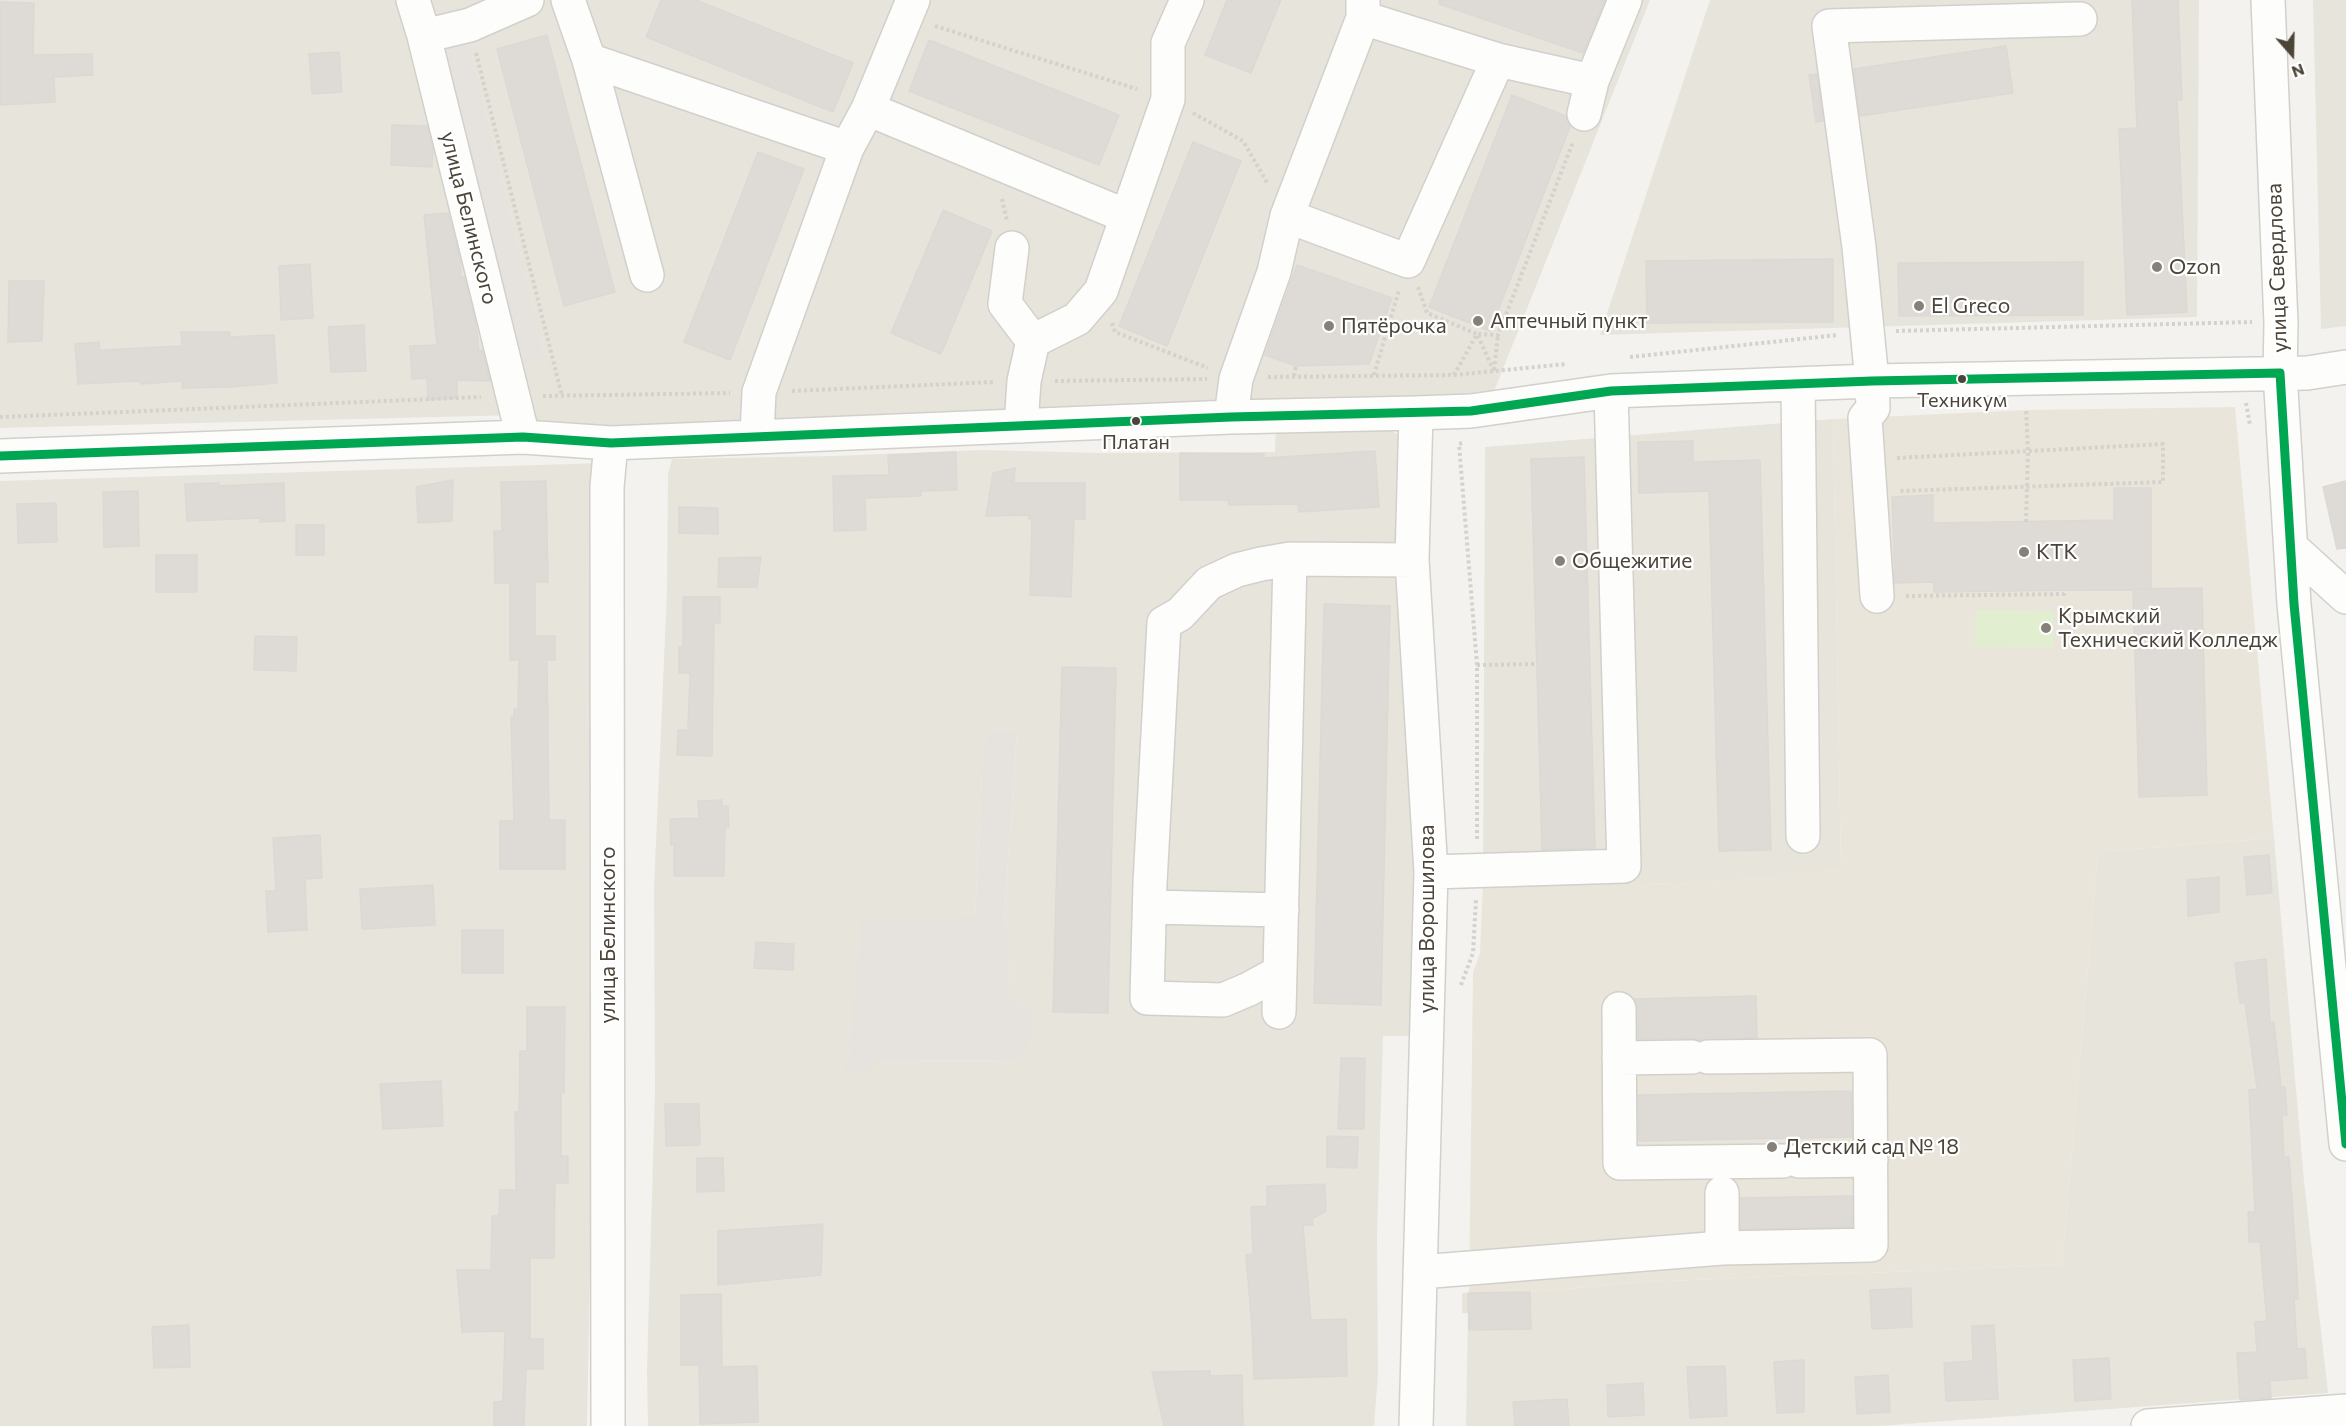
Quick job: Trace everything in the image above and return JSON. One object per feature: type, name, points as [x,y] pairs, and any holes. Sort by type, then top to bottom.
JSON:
[{"type":"street","name":"улица Белинского","points":[[413,0],[424,36],[523,437]]},
{"type":"street","points":[[424,36],[470,25],[527,0]]},
{"type":"street","points":[[568,0],[589,60],[646,275]]},
{"type":"street","points":[[1033,341],[1077,319],[1101,291],[1168,99],[1168,43],[1187,0]]},
{"type":"street","points":[[1584,114],[1592,81],[1625,0]]},
{"type":"street","name":"улица Свердлова","points":[[2268,0],[2281,324],[2280,373],[2294,604],[2346,1144]]},
{"type":"street","points":[[756,436],[759,393],[847,148],[868,109],[909,8]]},
{"type":"street","points":[[1231,417],[1236,379],[1274,272],[1287,216],[1363,9],[1498,60],[1592,81]]},
{"type":"street","points":[[1877,596],[1865,418],[1873,408],[1868,332],[1858,236],[1829,26],[2080,19]]},
{"type":"street","points":[[589,60],[847,148]]},
{"type":"street","points":[[1287,216],[1408,261],[1498,60]]},
{"type":"street","points":[[868,109],[1126,216]]},
{"type":"street","points":[[1012,248],[1005,304],[1033,341],[1024,381],[1021,426]]},
{"type":"street","points":[[0,456],[523,437],[611,443],[1231,417],[1471,411],[1611,391],[1872,381],[2307,373],[2346,367]]},
{"type":"street","points":[[1798,384],[1803,836]]},
{"type":"street","points":[[1431,872],[1624,866],[1611,391]]},
{"type":"street","name":"улица Ворошилова","points":[[1416,413],[1412,560],[1431,872],[1416,1426]]},
{"type":"street","name":"улица Белинского","points":[[608,1426],[607,487],[611,443]]},
{"type":"street","points":[[2291,547],[2344,590]]},
{"type":"street","points":[[1280,972],[1223,1000],[1147,998],[1164,623],[1180,614],[1209,583],[1221,576],[1261,564],[1290,559],[1412,560]]},
{"type":"street","points":[[1279,1012],[1290,559]]},
{"type":"street","points":[[1150,907],[1282,910]]},
{"type":"street","points":[[1619,1009],[1620,1163],[1871,1161]]},
{"type":"street","points":[[1420,1272],[1722,1248],[1871,1245],[1870,1055],[1619,1058]]},
{"type":"street","points":[[1722,1193],[1722,1248]]},
{"type":"street","points":[[2148,1426],[2346,1411]]},
{"type":"path","points":[[909,8],[1168,99],[1243,141],[1287,216]]},
{"type":"path","points":[[470,25],[562,396]]},
{"type":"path","points":[[1494,371],[1498,336],[1584,114]]},
{"type":"path","points":[[995,162],[1012,248]]},
{"type":"path","points":[[1408,261],[1427,313],[1478,334],[1498,336]]},
{"type":"path","points":[[1374,375],[1408,261]]},
{"type":"path","points":[[1101,291],[1115,332],[1236,379]]},
{"type":"path","points":[[1623,358],[1868,332],[2255,322]]},
{"type":"path","points":[[1478,334],[1494,371]]},
{"type":"path","points":[[1454,375],[1478,334]]},
{"type":"path","points":[[0,417],[514,395],[759,393],[1024,381],[1454,375],[1576,363]]},
{"type":"path","points":[[1294,376],[1296,366]]},
{"type":"path","points":[[2025,522],[2028,450],[2026,402]]},
{"type":"path","points":[[1459,444],[1477,665],[1475,939],[1473,953],[1461,982],[1460,994]]},
{"type":"path","points":[[1869,460],[2163,444],[2163,482],[1899,491]]},
{"type":"path","points":[[1877,596],[1985,593],[2064,594],[2065,591]]},
{"type":"path","points":[[1477,665],[1537,664]]},
{"type":"shaded area","points":[[0,0],[415,0],[518,415],[0,428]]},
{"type":"shaded area","name":"Платан","points":[[429,0],[1650,0],[1491,399],[532,433]]},
{"type":"shaded area","points":[[1710,0],[2199,0],[2197,317],[1600,335]]},
{"type":"shaded area","points":[[2313,0],[2346,0],[2346,326],[2321,329]]},
{"type":"shaded area","points":[[468,42],[544,357],[523,365],[444,49]]},
{"type":"shaded area","points":[[2235,407],[2274,838],[2098,852],[2062,1265],[1644,1282],[1531,1292],[1469,1293],[1473,973],[1480,953],[1483,883],[1488,879],[1679,884],[1841,868],[1833,419],[2026,410]]},
{"type":"shaded area","points":[[1833,419],[1841,869],[1679,884],[1489,879],[1483,883],[1485,447]]},
{"type":"shaded area","points":[[1276,425],[1378,425],[1412,444],[1418,453],[1414,1036],[1383,1036],[1377,1236],[1378,1374],[1374,1426],[648,1426],[647,1370],[655,1090],[654,888],[667,592],[668,474],[672,459],[983,450],[1103,453],[1275,452]],"holes":[[[1017,731],[1004,920],[1010,938],[1009,996],[1020,1060],[877,1061],[842,1071],[849,1054],[975,917],[982,776]]]},
{"type":"shaded area","points":[[605,463],[587,1426],[0,1426],[0,481]]},
{"type":"shaded area","points":[[988,731],[1017,731],[1004,920],[1010,938],[1009,996],[1031,1010],[1030,1042],[1020,1060],[877,1061],[869,1071],[842,1071],[849,1054],[862,922],[975,917],[982,776]]},
{"type":"shaded area","points":[[2274,838],[2304,1181],[2328,1393],[1878,1426],[1466,1426],[1468,1313],[1462,1313],[1462,1293],[1531,1292],[1644,1282],[2062,1265],[2098,852]]},
{"type":"green space","points":[[1976,610],[2054,611],[2053,648],[1975,647]]},
{"type":"building","points":[[661,0],[696,0],[853,63],[833,112],[646,37]]},
{"type":"building","points":[[1227,0],[1281,0],[1251,73],[1205,55]]},
{"type":"building","points":[[1439,0],[1605,0],[1583,53],[1439,4]]},
{"type":"building","points":[[2132,0],[2178,0],[2182,100],[2177,100],[2187,312],[2127,315],[2119,129],[2137,128]]},
{"type":"building","points":[[0,2],[34,3],[33,55],[92,54],[93,75],[54,77],[55,102],[0,105]]},
{"type":"building","points":[[547,35],[615,292],[564,306],[497,49]]},
{"type":"building","points":[[929,40],[1119,115],[1099,165],[909,91]]},
{"type":"building","points":[[2006,46],[2013,93],[1860,116],[1854,69]]},
{"type":"building","points":[[339,52],[342,92],[312,94],[309,54]]},
{"type":"building","points":[[1817,74],[1823,121],[1816,122],[1809,75]]},
{"type":"building","points":[[1512,95],[1566,116],[1570,127],[1490,331],[1429,307]]},
{"type":"building","points":[[392,125],[427,126],[433,149],[432,167],[391,165]]},
{"type":"building","points":[[1193,142],[1241,161],[1167,346],[1119,326]]},
{"type":"building","points":[[758,152],[804,169],[730,360],[684,342]]},
{"type":"building","points":[[943,210],[992,231],[941,354],[891,333]]},
{"type":"building","points":[[448,213],[460,259],[461,277],[464,277],[476,324],[479,351],[482,350],[490,381],[457,380],[457,398],[428,400],[427,378],[412,379],[410,346],[437,345],[424,215]]},
{"type":"building","points":[[1833,259],[1833,322],[1647,323],[1646,261]]},
{"type":"building","points":[[2083,262],[2083,315],[1899,316],[1898,263]]},
{"type":"building","points":[[310,264],[313,318],[281,320],[279,266]]},
{"type":"building","name":"Пятёрочка","points":[[1297,265],[1392,298],[1369,364],[1296,366],[1265,355]]},
{"type":"building","points":[[9,281],[44,281],[42,341],[8,342]]},
{"type":"building","points":[[364,325],[366,371],[331,372],[328,327]]},
{"type":"building","points":[[181,332],[230,332],[230,337],[274,335],[277,383],[182,388],[182,381],[141,384],[140,381],[78,384],[75,344],[99,342],[100,350],[182,346]]},
{"type":"building","points":[[1693,441],[1693,462],[1760,460],[1771,850],[1719,851],[1709,491],[1639,493],[1638,442]]},
{"type":"building","points":[[1375,451],[1379,507],[1299,512],[1298,504],[1229,505],[1228,500],[1180,500],[1180,453],[1264,454],[1264,458]]},
{"type":"building","points":[[956,452],[957,490],[921,491],[921,496],[865,498],[866,530],[834,531],[833,476],[889,475],[888,455]]},
{"type":"building","name":"Общежитие","points":[[1584,457],[1595,848],[1542,850],[1531,459]]},
{"type":"building","points":[[1015,468],[1014,483],[1085,483],[1085,519],[1074,519],[1071,597],[1030,595],[1032,519],[1029,519],[1029,515],[986,516],[993,473]]},
{"type":"building","points":[[453,480],[452,521],[418,523],[416,487]]},
{"type":"building","points":[[546,481],[548,582],[535,582],[535,636],[555,636],[555,660],[547,660],[549,820],[565,820],[565,869],[500,869],[500,821],[514,821],[511,717],[514,717],[514,709],[518,709],[519,660],[510,660],[510,583],[495,583],[494,531],[502,531],[501,482]]},
{"type":"building","points":[[2346,481],[2346,548],[2337,549],[2323,487]]},
{"type":"building","points":[[219,483],[219,486],[284,483],[285,521],[260,522],[260,518],[187,521],[185,484]]},
{"type":"building","name":"КТК","points":[[2114,488],[2151,488],[2151,589],[1934,592],[1934,582],[1895,583],[1892,497],[1933,495],[1933,523],[2114,520]]},
{"type":"building","points":[[138,491],[139,546],[104,547],[103,492]]},
{"type":"building","points":[[56,503],[57,542],[18,543],[17,504]]},
{"type":"building","points":[[679,507],[718,508],[718,534],[679,533]]},
{"type":"building","points":[[296,525],[324,525],[324,555],[296,555]]},
{"type":"building","points":[[156,555],[197,555],[197,592],[156,592]]},
{"type":"building","points":[[761,557],[757,587],[718,587],[719,558]]},
{"type":"building","points":[[2202,588],[2207,795],[2139,797],[2133,589]]},
{"type":"building","points":[[683,597],[720,597],[720,623],[714,623],[712,756],[677,755],[678,730],[688,730],[690,673],[679,673],[679,647],[683,647]]},
{"type":"building","points":[[1324,604],[1390,606],[1381,1005],[1314,1003]]},
{"type":"building","points":[[255,636],[297,637],[296,671],[254,670]]},
{"type":"building","points":[[1062,667],[1116,668],[1108,1013],[1053,1012]]},
{"type":"building","points":[[722,800],[722,806],[728,806],[729,827],[725,828],[724,876],[674,876],[674,844],[671,845],[670,819],[699,818],[698,801]]},
{"type":"building","points":[[320,835],[322,878],[305,879],[307,930],[268,932],[266,891],[276,891],[273,838]]},
{"type":"building","points":[[2269,855],[2272,893],[2247,895],[2244,857]]},
{"type":"building","points":[[2219,877],[2219,912],[2188,916],[2187,880]]},
{"type":"building","points":[[433,885],[435,925],[362,929],[360,889]]},
{"type":"building","points":[[462,930],[503,930],[503,973],[462,973]]},
{"type":"building","points":[[756,942],[794,944],[793,970],[754,968]]},
{"type":"building","points":[[2266,959],[2270,1023],[2274,1022],[2281,1087],[2285,1087],[2287,1115],[2282,1116],[2284,1157],[2289,1157],[2296,1258],[2298,1299],[2294,1299],[2297,1349],[2305,1348],[2307,1378],[2270,1381],[2271,1398],[2240,1400],[2237,1353],[2257,1352],[2255,1322],[2267,1321],[2260,1242],[2249,1242],[2248,1212],[2255,1212],[2249,1090],[2257,1089],[2245,1003],[2240,1003],[2235,963]]},
{"type":"building","points":[[1756,996],[1757,1038],[1638,1039],[1638,1009],[1634,999]]},
{"type":"building","points":[[527,1007],[565,1007],[561,1156],[568,1156],[568,1183],[555,1183],[554,1258],[530,1258],[530,1339],[543,1339],[543,1369],[526,1369],[524,1426],[494,1426],[494,1402],[503,1401],[505,1331],[462,1332],[457,1270],[491,1270],[492,1216],[499,1216],[500,1190],[516,1190],[515,1112],[519,1112],[520,1051],[527,1051]]},
{"type":"building","points":[[1341,1058],[1365,1058],[1364,1129],[1338,1129]]},
{"type":"building","points":[[441,1081],[443,1126],[383,1129],[380,1084]]},
{"type":"building","points":[[1851,1091],[1852,1137],[1639,1141],[1638,1095]]},
{"type":"building","points":[[665,1104],[699,1104],[700,1145],[666,1146]]},
{"type":"building","points":[[1327,1136],[1358,1137],[1357,1168],[1327,1167]]},
{"type":"building","points":[[697,1158],[723,1158],[724,1191],[697,1192]]},
{"type":"building","points":[[1325,1184],[1326,1211],[1312,1219],[1313,1225],[1303,1225],[1311,1320],[1346,1319],[1347,1376],[1254,1379],[1246,1255],[1253,1254],[1251,1207],[1267,1206],[1267,1186]]},
{"type":"building","points":[[1852,1196],[1852,1227],[1741,1229],[1741,1198]]},
{"type":"building","points":[[823,1224],[821,1275],[718,1285],[718,1231]]},
{"type":"building","points":[[1911,1288],[1912,1327],[1872,1329],[1870,1290]]},
{"type":"building","points":[[1530,1292],[1531,1329],[1469,1330],[1468,1293]]},
{"type":"building","points":[[721,1294],[722,1367],[757,1366],[758,1422],[700,1424],[699,1365],[681,1365],[681,1295]]},
{"type":"building","points":[[189,1325],[190,1367],[154,1368],[152,1327]]},
{"type":"building","points":[[1994,1325],[1998,1399],[1946,1401],[1944,1363],[1973,1361],[1972,1326]]},
{"type":"building","points":[[2109,1358],[2111,1399],[2075,1401],[2073,1360]]},
{"type":"building","points":[[1804,1360],[1804,1412],[1777,1413],[1774,1362]]},
{"type":"building","points":[[1725,1366],[1727,1416],[1690,1418],[1687,1367]]},
{"type":"building","points":[[1210,1371],[1210,1376],[1242,1375],[1243,1426],[1164,1426],[1152,1372]]},
{"type":"building","points":[[1888,1375],[1890,1412],[1857,1414],[1855,1377]]},
{"type":"building","points":[[1643,1383],[1644,1415],[1608,1417],[1607,1385]]},
{"type":"building","points":[[1567,1399],[1569,1426],[1515,1426],[1513,1402]]},
{"type":"transit line","points":[[0,456],[523,437],[611,443],[1231,417],[1471,411],[1611,391],[1872,381],[2280,373],[2294,604],[2346,1144]]},
{"type":"place","name":"Ozon","points":[[2157,267]]},
{"type":"place","name":"El Greco","points":[[1919,306]]},
{"type":"place","name":"Аптечный пункт","points":[[1478,321]]},
{"type":"place","name":"Пятёрочка","points":[[1329,326]]},
{"type":"place","name":"Техникум","points":[[1962,379]]},
{"type":"place","name":"Платан","points":[[1136,421]]},
{"type":"place","name":"КТК","points":[[2024,552]]},
{"type":"place","name":"Общежитие","points":[[1560,561]]},
{"type":"place","name":"Крымский Технический Колледж","points":[[2046,628]]},
{"type":"place","name":"Детский сад № 18","points":[[1772,1147]]}]
